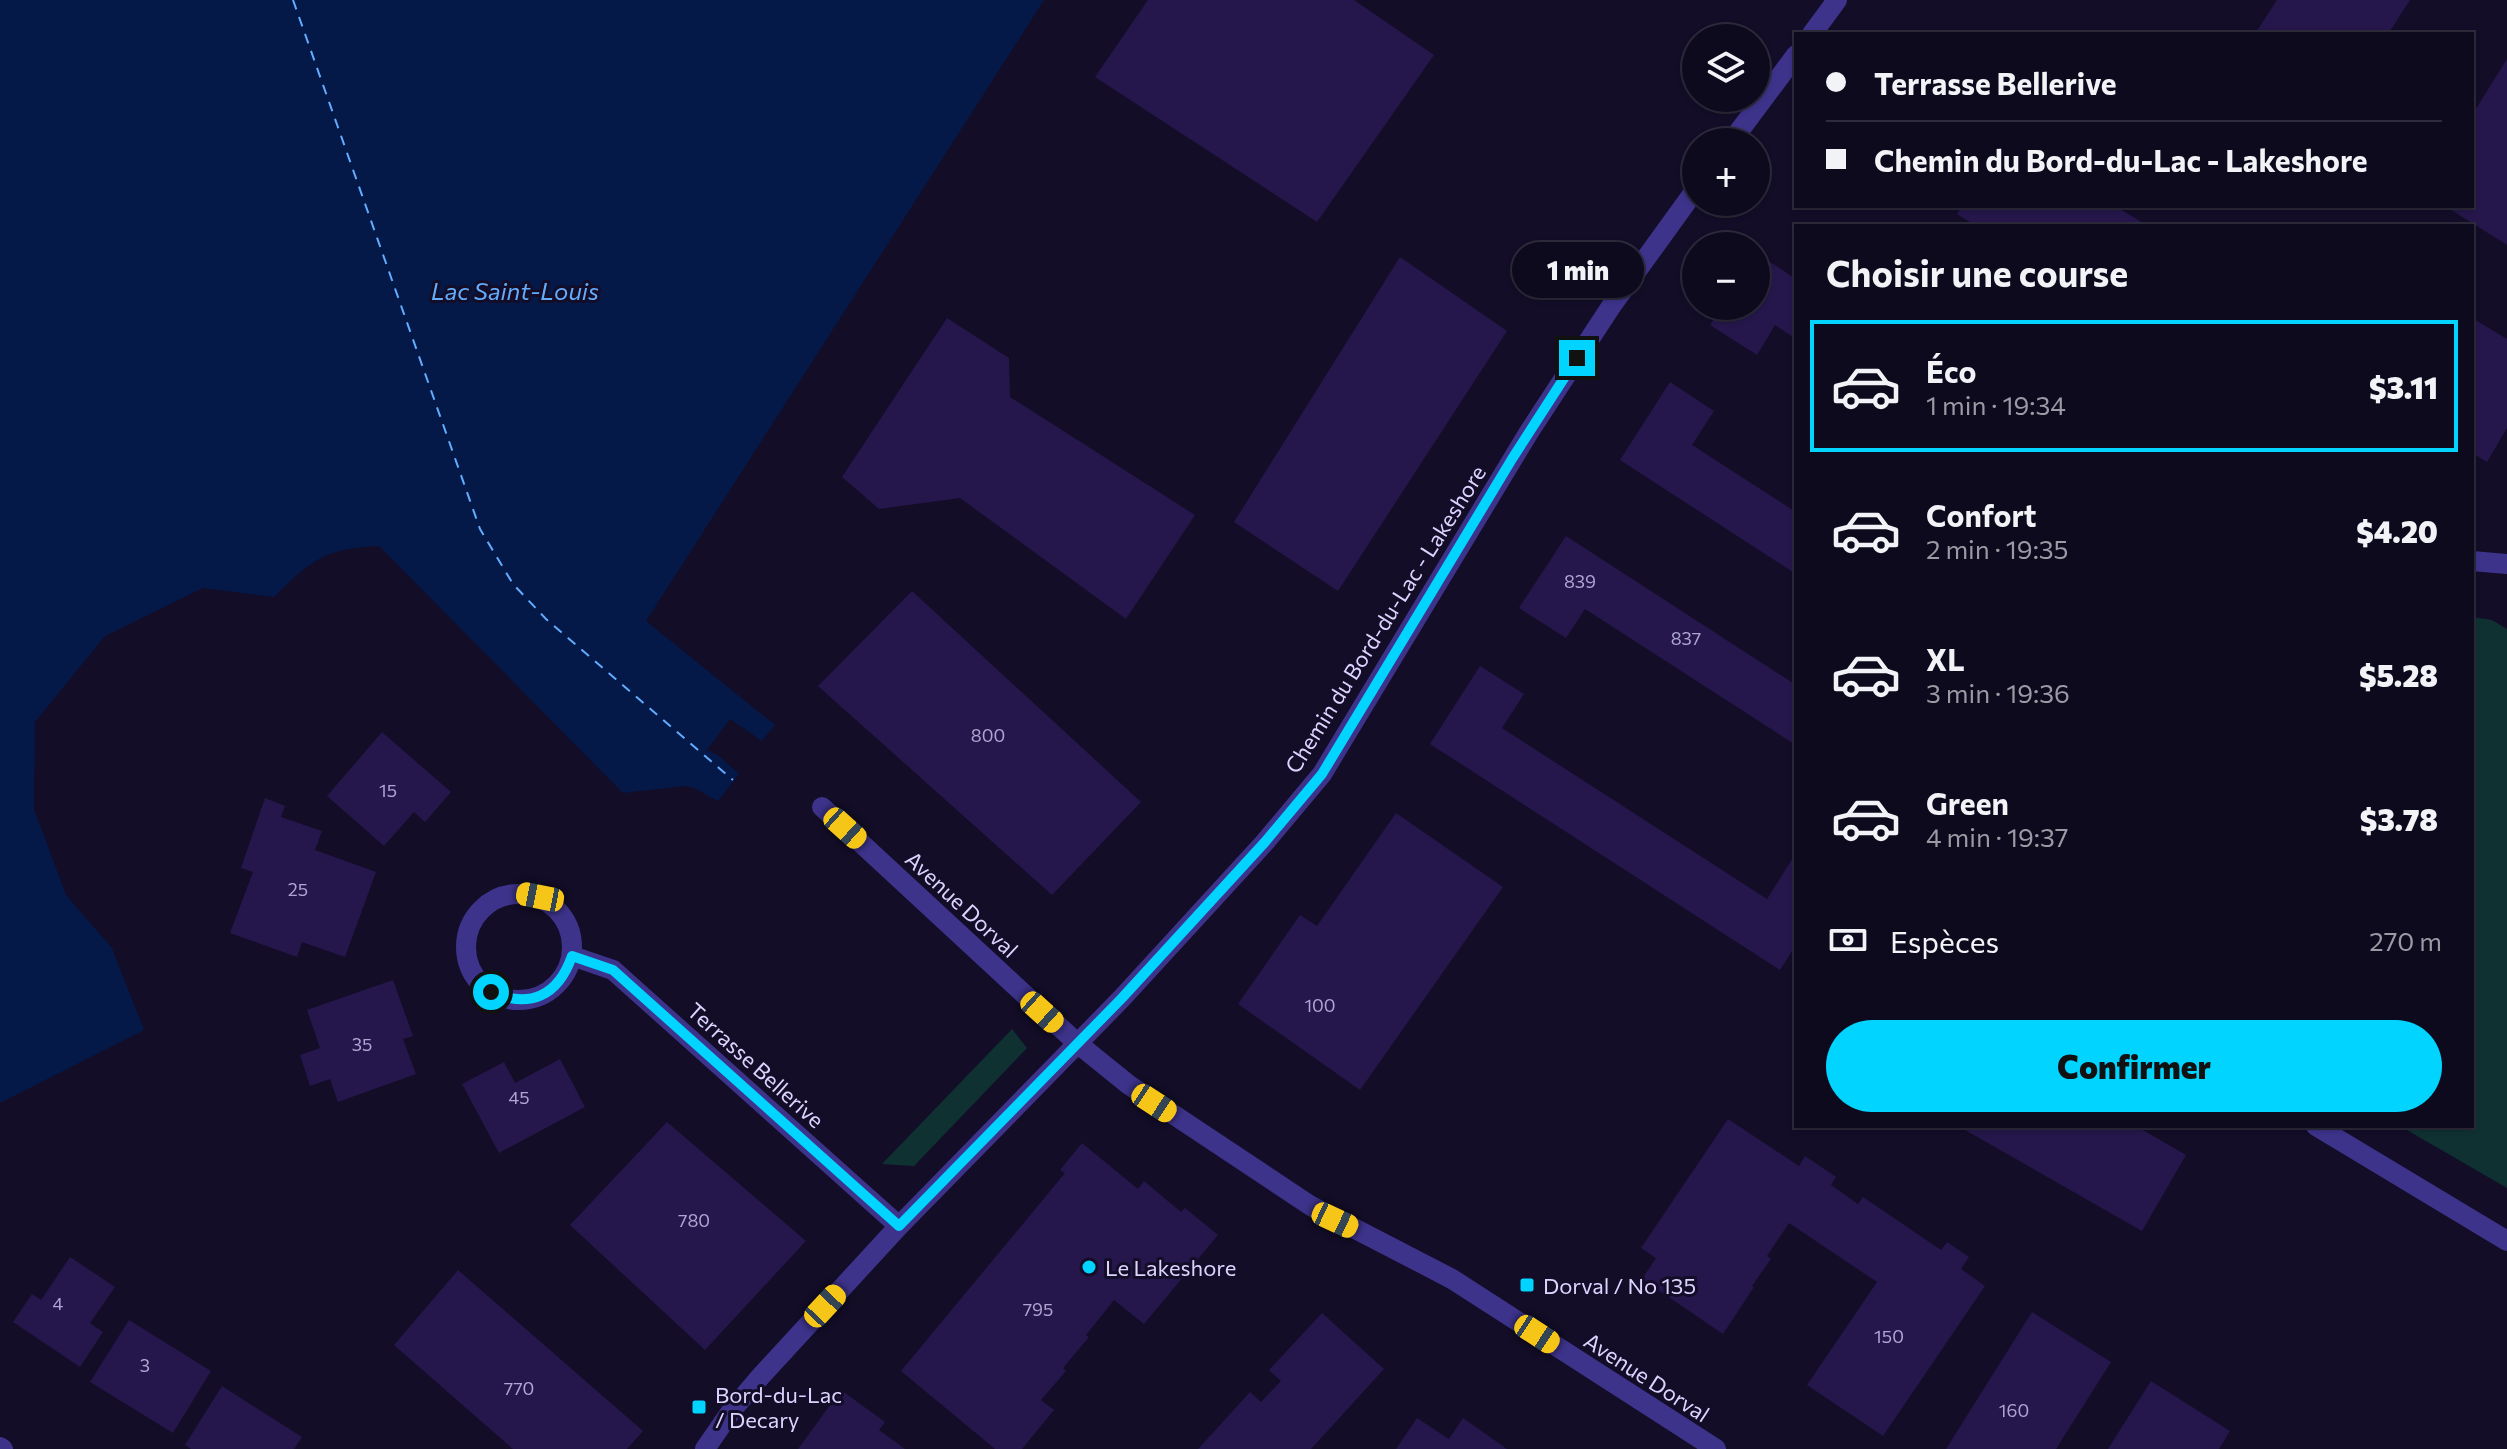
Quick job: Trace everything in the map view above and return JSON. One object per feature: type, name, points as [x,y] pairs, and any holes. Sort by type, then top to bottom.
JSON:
[{"type":"street","points":[[1813,32],[1837,0]]},
{"type":"street","points":[[1741,128],[1794,58]]},
{"type":"street","name":"Chemin du Bord-du-Lac - Lakeshore","points":[[705,1449],[761,1376],[899,1226],[1219,893],[1322,774],[1529,432],[1610,308],[1682,208]]},
{"type":"street","points":[[2474,561],[2507,564]]},
{"type":"street","name":"Avenue Dorval","points":[[822,807],[1077,1043],[1154,1103],[1311,1206],[1452,1279],[1716,1449]]},
{"type":"street","points":[[522,893],[540,897],[555,906],[566,921],[572,937],[572,956],[561,979],[542,996],[524,1000],[507,999],[491,992],[478,981],[469,966],[465,949],[468,932],[476,916],[488,904],[504,895],[522,893]]},
{"type":"street","name":"Terrasse Bellerive","points":[[572,956],[613,970],[899,1226]]},
{"type":"street","points":[[2319,1128],[2507,1241]]},
{"type":"green space","points":[[2474,617],[2492,620],[2507,629],[2507,1188],[2403,1128],[2474,1128]]},
{"type":"green space","points":[[1012,1029],[1027,1048],[914,1166],[882,1164]]},
{"type":"water","name":"Lac Saint-Louis","points":[[0,0],[1044,0],[646,621],[775,725],[762,741],[730,719],[707,750],[739,774],[718,801],[684,786],[623,793],[379,546],[345,550],[320,558],[274,597],[203,588],[105,636],[35,722],[34,809],[66,895],[112,948],[144,1030],[0,1103]]},
{"type":"building","points":[[1148,0],[1354,0],[1434,55],[1317,222],[1095,77]]},
{"type":"building","points":[[2277,0],[2410,0],[2389,32],[2256,32]]},
{"type":"building","points":[[2507,59],[2507,245],[2448,208],[2474,208],[2474,112]]},
{"type":"building","points":[[1961,208],[2118,208],[2145,224],[1973,224],[1957,214]]},
{"type":"building","points":[[1400,257],[1507,331],[1338,591],[1234,522]]},
{"type":"building","points":[[1770,262],[1794,278],[1794,338],[1775,325],[1757,355],[1710,325],[1713,320],[1770,320]]},
{"type":"building","points":[[947,318],[1009,358],[1010,397],[1195,515],[1126,619],[960,498],[879,509],[842,477]]},
{"type":"building","points":[[2474,319],[2507,339],[2507,428],[2487,462],[2474,454]]},
{"type":"building","points":[[1670,382],[1714,411],[1692,445],[1794,511],[1794,573],[1620,460]]},
{"type":"building","points":[[1566,536],[1794,684],[1794,744],[1585,609],[1566,638],[1519,608]]},
{"type":"building","points":[[912,591],[1141,802],[1052,895],[818,686]]},
{"type":"building","points":[[1480,666],[1524,694],[1502,728],[1767,899],[1794,856],[1794,948],[1780,970],[1430,744]]},
{"type":"building","points":[[382,732],[451,792],[425,822],[414,812],[384,846],[327,796]]},
{"type":"building","points":[[265,798],[285,806],[281,817],[322,831],[315,850],[376,872],[345,957],[302,942],[297,957],[230,933],[253,872],[241,868]]},
{"type":"building","points":[[1396,813],[1503,887],[1360,1090],[1238,1004],[1300,915],[1317,926]]},
{"type":"building","points":[[393,980],[413,1036],[403,1039],[416,1074],[338,1102],[330,1079],[310,1086],[300,1055],[320,1048],[307,1010]]},
{"type":"building","points":[[560,1059],[585,1107],[499,1153],[462,1084],[504,1062],[515,1083]]},
{"type":"building","points":[[1728,1119],[1799,1166],[1805,1156],[1836,1177],[1831,1185],[1858,1204],[1863,1197],[1941,1250],[1947,1242],[1969,1257],[1961,1269],[1985,1286],[1883,1436],[1807,1385],[1877,1282],[1789,1223],[1767,1256],[1771,1259],[1723,1334],[1642,1279],[1656,1258],[1641,1248]]},
{"type":"building","points":[[667,1122],[806,1241],[705,1350],[570,1225]]},
{"type":"building","points":[[1962,1128],[2139,1128],[2186,1155],[2142,1231]]},
{"type":"building","name":"Le Lakeshore","points":[[1082,1143],[1138,1189],[1144,1181],[1181,1212],[1185,1208],[1218,1235],[1144,1324],[1114,1300],[1063,1368],[1066,1371],[1041,1400],[1054,1410],[1022,1449],[995,1449],[901,1371],[1065,1173],[1060,1170]]},
{"type":"building","points":[[70,1257],[115,1287],[90,1323],[103,1332],[80,1367],[13,1322],[32,1294],[41,1300]]},
{"type":"building","points":[[458,1270],[643,1431],[627,1449],[513,1449],[394,1345]]},
{"type":"building","points":[[2032,1312],[2111,1362],[2056,1449],[1946,1449]]},
{"type":"building","points":[[1322,1313],[1384,1369],[1311,1449],[1198,1449],[1250,1392],[1261,1402],[1281,1381],[1269,1370]]},
{"type":"building","points":[[129,1320],[211,1371],[173,1433],[90,1382]]},
{"type":"building","points":[[2151,1381],[2230,1431],[2219,1449],[2108,1449]]},
{"type":"building","points":[[222,1386],[302,1437],[294,1449],[191,1449],[185,1445]]},
{"type":"building","points":[[841,1390],[885,1422],[879,1430],[905,1449],[798,1449]]},
{"type":"building","points":[[1417,1418],[1449,1439],[1463,1418],[1507,1449],[1396,1449]]},
{"type":"ferry route","points":[[293,0],[480,529],[513,584],[546,619],[733,780]]},
{"type":"place","name":"Le Lakeshore","points":[[1089,1267]]},
{"type":"place","name":"Dorval / No 135","points":[[1527,1285]]},
{"type":"place","name":"Bord-du-Lac / Decary","points":[[699,1407]]},
{"type":"route","points":[[491,992],[507,999],[524,1000],[542,996],[556,986],[572,956],[613,970],[899,1226],[1211,903],[1322,774],[1372,695],[1429,594],[1577,358]]}]
